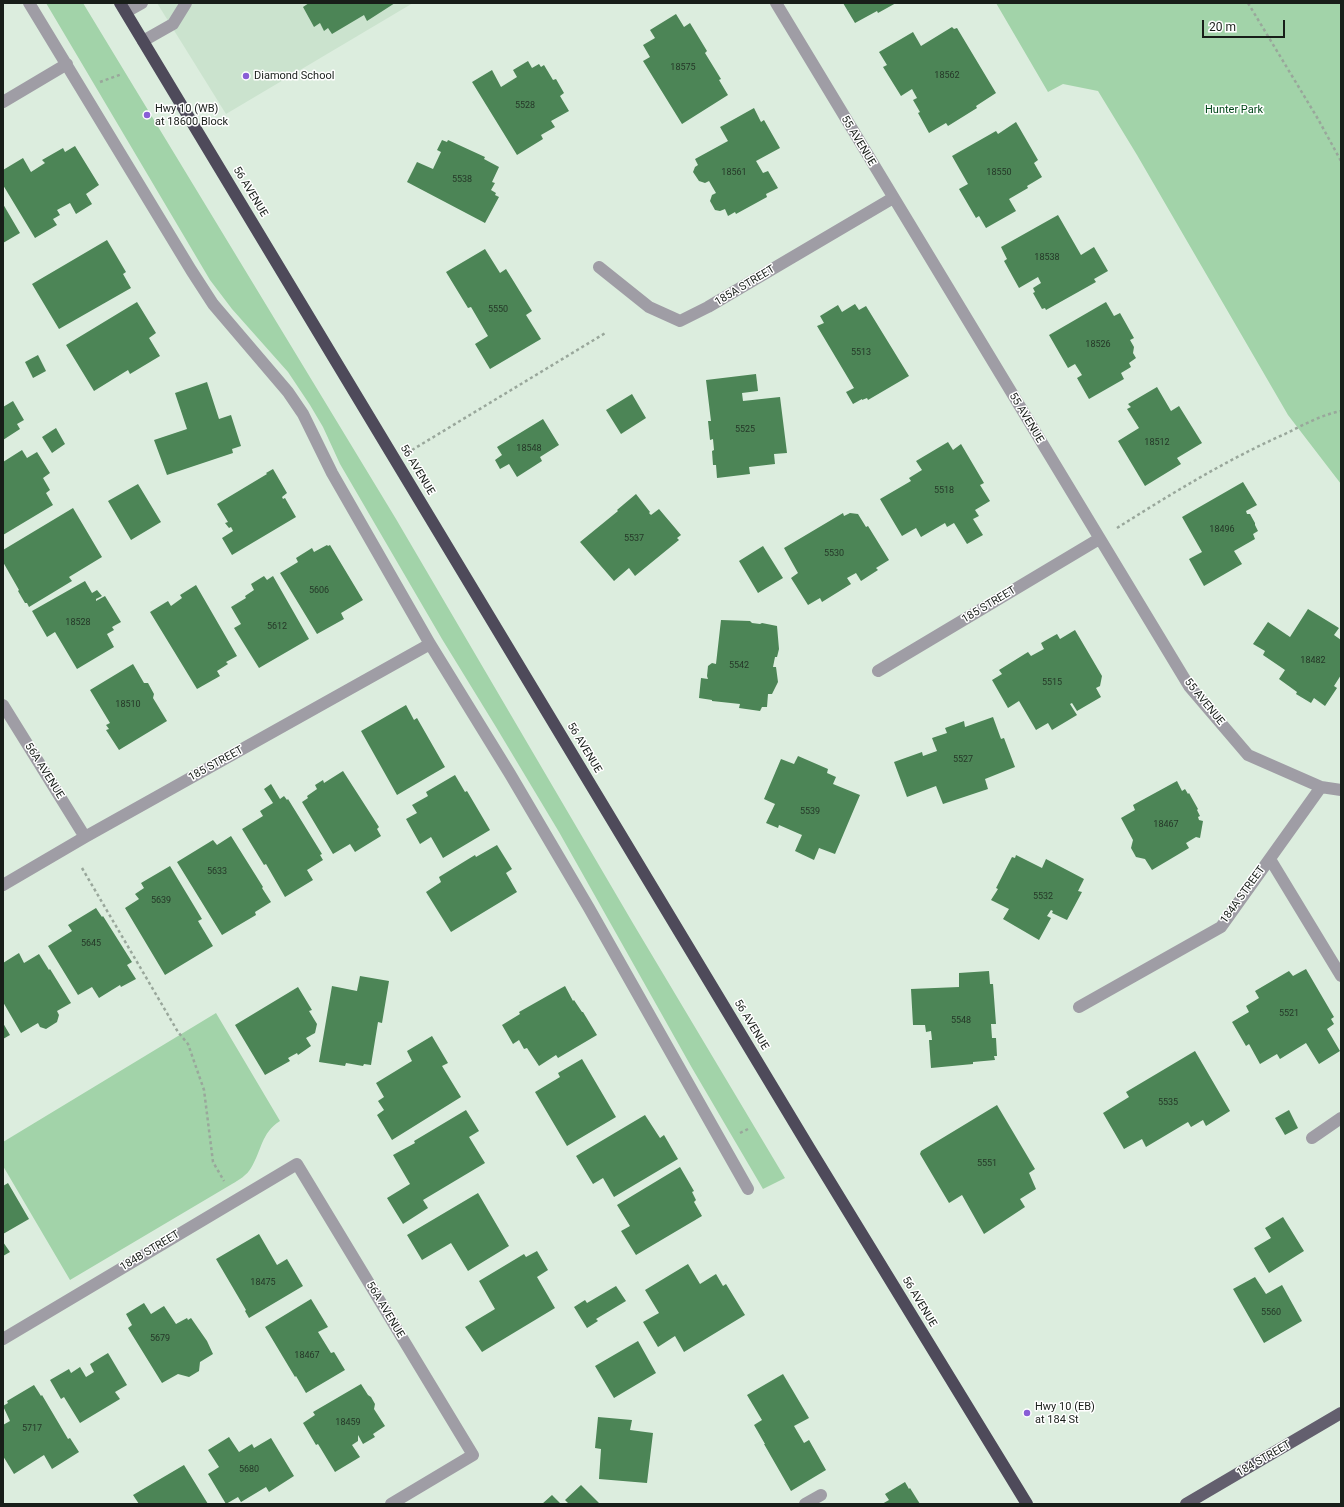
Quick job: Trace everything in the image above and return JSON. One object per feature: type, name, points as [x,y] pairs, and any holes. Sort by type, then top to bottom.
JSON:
[{"type":"highway","name":"56 AVENUE","points":[[123,8],[396,459],[798,1129],[1027,1504]]},
{"type":"main road","name":"184 STREET","points":[[1186,1504],[1341,1413]]},
{"type":"street","points":[[29,3],[191,270],[214,304],[288,392],[303,414],[332,473],[430,644],[510,774],[585,901],[748,1189]]},
{"type":"street","points":[[123,8],[142,3]]},
{"type":"street","points":[[144,41],[173,24],[186,3]]},
{"type":"street","name":"55 AVENUE","points":[[776,3],[1189,686],[1248,755],[1321,787]]},
{"type":"street","points":[[3,102],[67,64]]},
{"type":"street","name":"185A STREET","points":[[599,267],[649,307],[680,321],[708,307],[893,198]]},
{"type":"street","name":"185 STREET","points":[[878,671],[1099,539]]},
{"type":"street","name":"185 STREET","points":[[3,885],[85,837],[430,644]]},
{"type":"street","name":"56A AVENUE","points":[[3,705],[85,837]]},
{"type":"street","points":[[1321,787],[1341,790]]},
{"type":"street","name":"184A STREET","points":[[1079,1007],[1221,927],[1321,787]]},
{"type":"street","points":[[1270,859],[1341,976]]},
{"type":"street","points":[[1312,1138],[1341,1118]]},
{"type":"street","name":"56A AVENUE","points":[[297,1164],[473,1455],[391,1504]]},
{"type":"street","name":"184B STREET","points":[[3,1338],[297,1164]]},
{"type":"street","points":[[805,1504],[821,1495]]},
{"type":"path","points":[[1248,3],[1318,119],[1341,161]]},
{"type":"path","points":[[95,84],[122,74]]},
{"type":"path","points":[[396,459],[607,332]]},
{"type":"path","points":[[1113,530],[1186,485],[1266,442],[1329,413],[1341,410]]},
{"type":"path","points":[[82,868],[178,1032],[188,1044],[204,1090],[213,1162],[224,1181]]},
{"type":"shaded area","name":"Diamond School","points":[[157,3],[413,3],[226,114]]},
{"type":"green space","points":[[46,3],[83,3],[396,519],[634,925],[785,1178],[763,1189],[692,1068],[559,832],[442,639],[340,464],[323,427],[310,405],[288,372],[232,309],[210,280]]},
{"type":"green space","name":"Hunter Park","points":[[996,3],[1341,3],[1341,484],[1288,415],[1137,155],[1098,91],[1063,84],[1048,92]]},
{"type":"green space","points":[[216,1013],[280,1121],[265,1136],[255,1161],[243,1177],[70,1280],[3,1166],[3,1142]]},
{"type":"building","points":[[309,3],[395,3],[367,21],[364,15],[332,34],[328,28],[324,31],[320,23],[314,27],[303,7]]},
{"type":"building","points":[[843,3],[896,3],[855,23]]},
{"type":"building","points":[[676,14],[684,27],[690,23],[707,51],[705,53],[721,79],[719,80],[728,95],[682,124],[643,61],[650,57],[643,45],[655,38],[650,30]]},
{"type":"building","points":[[952,27],[954,29],[957,28],[996,93],[976,106],[977,108],[948,126],[946,123],[929,133],[918,113],[920,112],[913,100],[917,98],[912,89],[901,96],[883,67],[887,65],[879,52],[913,32],[921,46]]},
{"type":"building","points":[[528,61],[532,68],[539,64],[541,67],[544,65],[553,80],[556,79],[564,93],[560,96],[569,111],[551,121],[555,127],[541,135],[543,139],[517,155],[472,82],[492,70],[501,87],[517,77],[513,70]]},
{"type":"building","points":[[754,108],[761,122],[764,120],[780,148],[756,161],[763,173],[768,171],[778,188],[766,194],[767,197],[736,214],[735,212],[728,216],[725,209],[720,211],[715,210],[710,201],[712,195],[716,193],[709,181],[705,183],[699,181],[693,172],[695,167],[698,165],[695,159],[728,141],[720,127]]},
{"type":"building","points":[[1016,122],[1038,160],[1034,163],[1042,177],[1027,186],[1028,188],[1009,199],[1016,211],[986,228],[979,216],[976,218],[959,189],[968,184],[952,156],[996,131],[998,134]]},
{"type":"building","points":[[442,140],[447,142],[448,140],[485,157],[484,159],[499,167],[492,182],[495,183],[491,190],[499,197],[485,223],[407,182],[417,162],[433,169],[441,152],[437,150]]},
{"type":"building","points":[[75,146],[99,185],[86,194],[92,204],[76,214],[70,203],[57,210],[60,215],[53,219],[57,225],[35,238],[3,185],[3,170],[23,158],[31,172],[45,163],[42,160],[63,148],[65,152]]},
{"type":"building","points":[[3,204],[20,233],[3,243]]},
{"type":"building","points":[[1058,215],[1081,255],[1094,247],[1108,271],[1094,279],[1096,282],[1046,310],[1045,308],[1042,309],[1033,293],[1035,292],[1033,288],[1041,283],[1038,277],[1019,288],[1004,261],[1007,259],[1001,247]]},
{"type":"building","points":[[107,240],[126,272],[123,274],[131,288],[59,329],[32,284]]},
{"type":"building","points":[[485,249],[500,273],[506,269],[532,311],[526,315],[541,339],[490,369],[475,344],[488,336],[471,307],[468,308],[446,272]]},
{"type":"building","points":[[137,302],[156,333],[149,338],[160,356],[130,374],[128,370],[94,391],[66,345]]},
{"type":"building","points":[[1106,302],[1114,316],[1120,313],[1134,338],[1130,340],[1134,347],[1133,353],[1136,358],[1129,363],[1131,367],[1121,373],[1124,379],[1089,399],[1077,378],[1082,375],[1075,364],[1068,368],[1049,335]]},
{"type":"building","points":[[855,304],[859,310],[866,306],[909,376],[868,400],[867,398],[862,399],[853,404],[846,392],[854,388],[817,326],[824,323],[820,316],[838,305],[842,312]]},
{"type":"building","points":[[38,355],[46,371],[33,378],[25,362]]},
{"type":"building","points":[[756,374],[758,391],[742,393],[743,401],[780,397],[787,453],[774,454],[775,464],[749,467],[750,474],[717,478],[716,465],[713,465],[713,439],[710,440],[708,421],[711,421],[706,380]]},
{"type":"building","points":[[207,382],[219,419],[231,415],[241,446],[232,449],[233,453],[167,475],[154,440],[187,429],[175,393]]},
{"type":"building","points":[[1157,387],[1171,411],[1179,406],[1202,443],[1177,458],[1181,464],[1145,486],[1118,441],[1139,428],[1127,409],[1131,407],[1128,404]]},
{"type":"building","points":[[632,394],[646,418],[621,434],[606,410]]},
{"type":"building","points":[[13,401],[24,420],[17,424],[20,429],[3,440],[3,407]]},
{"type":"building","points":[[543,419],[559,445],[540,457],[542,461],[517,477],[509,464],[500,469],[495,460],[502,455],[497,447]]},
{"type":"building","points":[[56,428],[65,444],[52,453],[42,437]]},
{"type":"building","points":[[948,442],[953,450],[961,444],[984,483],[980,485],[990,501],[975,510],[979,516],[973,519],[983,535],[967,544],[954,523],[947,527],[945,523],[921,537],[916,528],[902,536],[880,499],[911,481],[909,478],[922,470],[916,461]]},
{"type":"building","points":[[22,450],[27,458],[37,452],[50,473],[43,478],[50,490],[46,493],[53,505],[3,535],[3,462]]},
{"type":"building","points":[[273,469],[287,493],[282,497],[283,499],[285,498],[296,517],[232,555],[222,538],[233,531],[231,527],[229,528],[225,523],[228,522],[217,504]]},
{"type":"building","points":[[1243,482],[1257,505],[1246,511],[1247,514],[1250,514],[1258,531],[1253,534],[1255,539],[1234,551],[1242,564],[1204,586],[1189,559],[1202,552],[1182,517]]},
{"type":"building","points":[[138,484],[161,522],[131,540],[108,501]]},
{"type":"building","points":[[636,494],[651,515],[659,509],[681,535],[677,538],[679,540],[635,576],[629,568],[614,581],[580,542]]},
{"type":"building","points":[[73,508],[102,557],[69,577],[72,581],[29,607],[18,591],[19,590],[3,562],[3,550]]},
{"type":"building","points":[[843,513],[844,516],[850,513],[858,514],[866,527],[868,526],[889,560],[876,568],[878,570],[861,581],[856,573],[847,578],[851,584],[822,602],[820,598],[808,605],[791,578],[798,573],[784,548]]},
{"type":"building","points":[[327,545],[330,545],[363,600],[341,613],[344,619],[317,634],[280,573],[298,562],[296,558],[312,548],[314,552]]},
{"type":"building","points":[[763,546],[783,578],[758,593],[739,561]]},
{"type":"building","points":[[264,576],[267,580],[273,576],[309,639],[259,668],[234,628],[241,624],[231,607],[246,598],[245,596],[254,590],[251,584]]},
{"type":"building","points":[[85,581],[92,593],[97,590],[102,596],[96,599],[96,601],[105,596],[121,622],[112,627],[114,630],[107,634],[114,647],[77,669],[55,632],[47,637],[32,611]]},
{"type":"building","points":[[196,585],[237,656],[226,662],[228,664],[217,671],[220,676],[197,689],[150,612],[168,601],[171,606],[182,598],[180,595]]},
{"type":"building","points":[[1308,609],[1339,628],[1334,635],[1341,640],[1341,675],[1334,686],[1337,688],[1325,706],[1314,698],[1311,703],[1296,694],[1297,692],[1279,679],[1285,670],[1263,655],[1265,651],[1253,644],[1268,622],[1290,637]]},
{"type":"building","points":[[721,620],[750,621],[752,623],[777,626],[779,649],[777,657],[775,657],[773,667],[776,667],[778,682],[772,694],[768,694],[767,707],[762,707],[760,711],[739,708],[740,704],[699,698],[701,678],[708,679],[708,666],[712,663],[716,664]]},
{"type":"building","points":[[1075,630],[1102,676],[1100,686],[1096,688],[1101,697],[1077,711],[1072,703],[1070,704],[1077,715],[1052,730],[1048,723],[1036,730],[1019,701],[1008,708],[992,680],[1002,674],[999,670],[1028,652],[1031,656],[1044,649],[1041,643],[1057,634],[1060,639]]},
{"type":"building","points":[[133,664],[144,683],[148,683],[154,694],[153,698],[167,721],[119,750],[106,730],[109,729],[106,725],[110,723],[90,690]]},
{"type":"building","points":[[406,705],[414,720],[417,718],[445,767],[397,795],[361,731]]},
{"type":"building","points":[[993,717],[1001,739],[1004,738],[1015,767],[985,779],[988,789],[943,804],[936,786],[907,797],[894,762],[922,752],[923,756],[937,751],[932,738],[947,733],[945,728],[964,721],[965,727]]},
{"type":"building","points":[[798,756],[828,769],[827,773],[836,777],[833,784],[860,795],[835,854],[819,848],[814,860],[795,851],[802,835],[779,825],[778,828],[766,823],[775,804],[764,799],[781,759],[794,764]]},
{"type":"building","points":[[343,771],[379,827],[377,829],[381,836],[355,852],[350,844],[333,854],[302,802],[308,798],[307,796],[317,789],[315,785],[323,780],[324,783]]},
{"type":"building","points":[[455,775],[465,792],[467,791],[490,830],[443,858],[431,837],[420,844],[406,819],[417,813],[412,805],[428,796],[426,792]]},
{"type":"building","points":[[1177,781],[1182,791],[1185,789],[1188,794],[1189,793],[1198,809],[1197,810],[1200,816],[1198,817],[1199,820],[1203,821],[1200,838],[1196,837],[1186,843],[1189,848],[1152,870],[1145,859],[1136,857],[1131,848],[1133,840],[1121,818],[1135,810],[1133,805]]},
{"type":"building","points":[[271,784],[280,799],[284,796],[287,800],[288,799],[322,854],[320,855],[323,860],[307,870],[313,880],[285,897],[266,864],[264,865],[242,829],[263,816],[260,811],[273,803],[264,789]]},
{"type":"building","points":[[231,836],[271,902],[255,912],[256,915],[222,935],[177,862],[213,840],[217,845]]},
{"type":"building","points":[[497,845],[512,869],[506,873],[517,892],[451,932],[426,892],[441,882],[439,877],[475,855],[476,857]]},
{"type":"building","points":[[1016,855],[1042,868],[1046,859],[1084,879],[1078,891],[1082,892],[1067,920],[1052,913],[1053,911],[1051,910],[1047,916],[1051,918],[1039,940],[1003,919],[1009,909],[991,900],[998,889],[996,888],[1012,857],[1015,858]]},
{"type":"building","points":[[170,866],[202,919],[198,921],[213,946],[165,975],[125,908],[139,899],[135,894],[144,888],[141,883]]},
{"type":"building","points":[[96,908],[102,917],[103,916],[132,962],[127,965],[136,979],[121,987],[120,985],[99,998],[92,987],[78,995],[48,946],[72,931],[68,925]]},
{"type":"building","points":[[19,953],[24,963],[39,954],[71,1003],[57,1011],[59,1015],[57,1022],[46,1029],[40,1027],[38,1023],[21,1033],[3,1002],[3,963]]},
{"type":"building","points":[[1306,969],[1334,1017],[1331,1019],[1334,1024],[1327,1029],[1340,1051],[1319,1064],[1306,1043],[1280,1059],[1277,1054],[1260,1064],[1249,1044],[1246,1046],[1232,1022],[1249,1012],[1246,1006],[1259,998],[1255,991],[1289,971],[1293,976]]},
{"type":"building","points":[[989,971],[990,984],[993,984],[996,1024],[991,1024],[992,1038],[996,1038],[997,1056],[994,1056],[995,1060],[973,1062],[973,1064],[931,1068],[929,1040],[932,1040],[931,1031],[926,1032],[925,1025],[913,1025],[911,989],[959,987],[959,973]]},
{"type":"building","points":[[360,976],[389,981],[382,1023],[378,1022],[371,1065],[364,1064],[363,1066],[346,1063],[345,1066],[319,1062],[332,986],[357,991]]},
{"type":"building","points":[[565,986],[573,1001],[574,1000],[583,1012],[597,1035],[558,1058],[556,1055],[539,1066],[527,1048],[524,1049],[519,1040],[513,1044],[502,1025],[520,1014],[519,1012]]},
{"type":"building","points":[[298,987],[312,1010],[309,1011],[317,1024],[315,1033],[306,1038],[311,1046],[298,1055],[297,1053],[288,1058],[290,1061],[265,1075],[235,1025]]},
{"type":"building","points":[[3,1023],[10,1035],[3,1039]]},
{"type":"building","points":[[432,1036],[448,1063],[442,1066],[461,1097],[392,1140],[377,1115],[384,1110],[378,1101],[384,1097],[376,1083],[412,1061],[407,1051]]},
{"type":"building","points":[[1195,1051],[1230,1111],[1206,1126],[1203,1120],[1191,1127],[1188,1122],[1146,1147],[1142,1139],[1124,1149],[1103,1113],[1129,1097],[1126,1092]]},
{"type":"building","points":[[582,1059],[616,1117],[567,1146],[535,1092],[560,1077],[558,1073]]},
{"type":"building","points":[[997,1105],[1035,1169],[1029,1173],[1036,1189],[1020,1199],[1025,1207],[984,1234],[962,1195],[949,1203],[920,1154],[921,1151]]},
{"type":"building","points":[[466,1110],[479,1131],[469,1137],[485,1163],[423,1200],[428,1208],[403,1224],[387,1198],[410,1184],[393,1155],[415,1143],[414,1141]]},
{"type":"building","points":[[1289,1110],[1298,1128],[1285,1135],[1275,1118]]},
{"type":"building","points":[[645,1115],[660,1138],[664,1135],[678,1159],[614,1197],[603,1178],[593,1184],[576,1156]]},
{"type":"building","points":[[680,1167],[694,1191],[692,1192],[696,1200],[694,1202],[702,1216],[636,1255],[621,1231],[630,1226],[617,1205]]},
{"type":"building","points":[[8,1183],[29,1219],[3,1234],[3,1186]]},
{"type":"building","points":[[478,1193],[509,1246],[468,1271],[451,1243],[422,1260],[407,1235]]},
{"type":"building","points":[[1283,1217],[1304,1251],[1269,1273],[1254,1248],[1271,1238],[1265,1228]]},
{"type":"building","points":[[259,1234],[277,1265],[287,1259],[303,1286],[249,1318],[245,1311],[246,1310],[216,1259]]},
{"type":"building","points":[[3,1242],[10,1252],[3,1256]]},
{"type":"building","points":[[537,1251],[548,1270],[537,1277],[555,1308],[482,1352],[465,1327],[495,1309],[479,1281],[524,1254],[526,1257]]},
{"type":"building","points":[[688,1264],[700,1284],[716,1274],[723,1286],[726,1284],[745,1315],[684,1352],[675,1336],[658,1347],[643,1322],[659,1313],[645,1290]]},
{"type":"building","points":[[1255,1277],[1266,1294],[1282,1285],[1302,1321],[1264,1343],[1233,1289]]},
{"type":"building","points":[[616,1286],[626,1301],[596,1319],[598,1321],[587,1328],[574,1307],[585,1300],[587,1303]]},
{"type":"building","points":[[311,1299],[328,1327],[318,1332],[331,1353],[334,1352],[345,1370],[306,1393],[265,1327]]},
{"type":"building","points":[[144,1303],[151,1314],[164,1306],[176,1324],[187,1318],[188,1320],[191,1318],[207,1341],[213,1354],[200,1362],[199,1371],[189,1377],[178,1374],[162,1383],[128,1328],[132,1325],[126,1314]]},
{"type":"building","points":[[638,1341],[656,1373],[614,1398],[595,1366]]},
{"type":"building","points":[[108,1353],[127,1385],[115,1392],[120,1399],[80,1423],[64,1397],[61,1399],[50,1380],[69,1369],[71,1373],[80,1367],[86,1377],[94,1372],[90,1364]]},
{"type":"building","points":[[783,1374],[809,1418],[794,1426],[804,1443],[809,1440],[826,1470],[791,1491],[754,1425],[762,1420],[747,1395]]},
{"type":"building","points":[[361,1384],[375,1404],[374,1409],[385,1426],[373,1434],[375,1437],[363,1444],[358,1435],[358,1441],[352,1445],[360,1457],[335,1472],[303,1423],[315,1415],[313,1412]]},
{"type":"building","points":[[34,1385],[41,1396],[42,1395],[68,1439],[70,1438],[79,1452],[52,1469],[44,1455],[14,1474],[3,1456],[3,1425],[10,1421],[3,1406],[8,1403],[7,1401]]},
{"type":"building","points":[[598,1417],[632,1420],[630,1430],[653,1433],[647,1483],[599,1479],[601,1449],[595,1448]]},
{"type":"building","points":[[229,1437],[239,1452],[252,1444],[254,1448],[271,1438],[294,1476],[269,1492],[266,1487],[241,1502],[238,1497],[226,1504],[208,1474],[219,1467],[208,1450]]},
{"type":"building","points":[[184,1465],[208,1504],[139,1504],[133,1495]]},
{"type":"building","points":[[905,1482],[920,1504],[882,1504],[889,1500],[885,1494]]},
{"type":"building","points":[[581,1485],[600,1504],[566,1504],[568,1503],[565,1500]]},
{"type":"building","points":[[552,1495],[561,1504],[542,1504]]},
{"type":"place","name":"Diamond School","points":[[246,76]]},
{"type":"place","name":"Hwy 10 (WB) at 18600 Block","points":[[147,115]]},
{"type":"place","name":"Hwy 10 (EB) at 184 St","points":[[1027,1413]]}]
